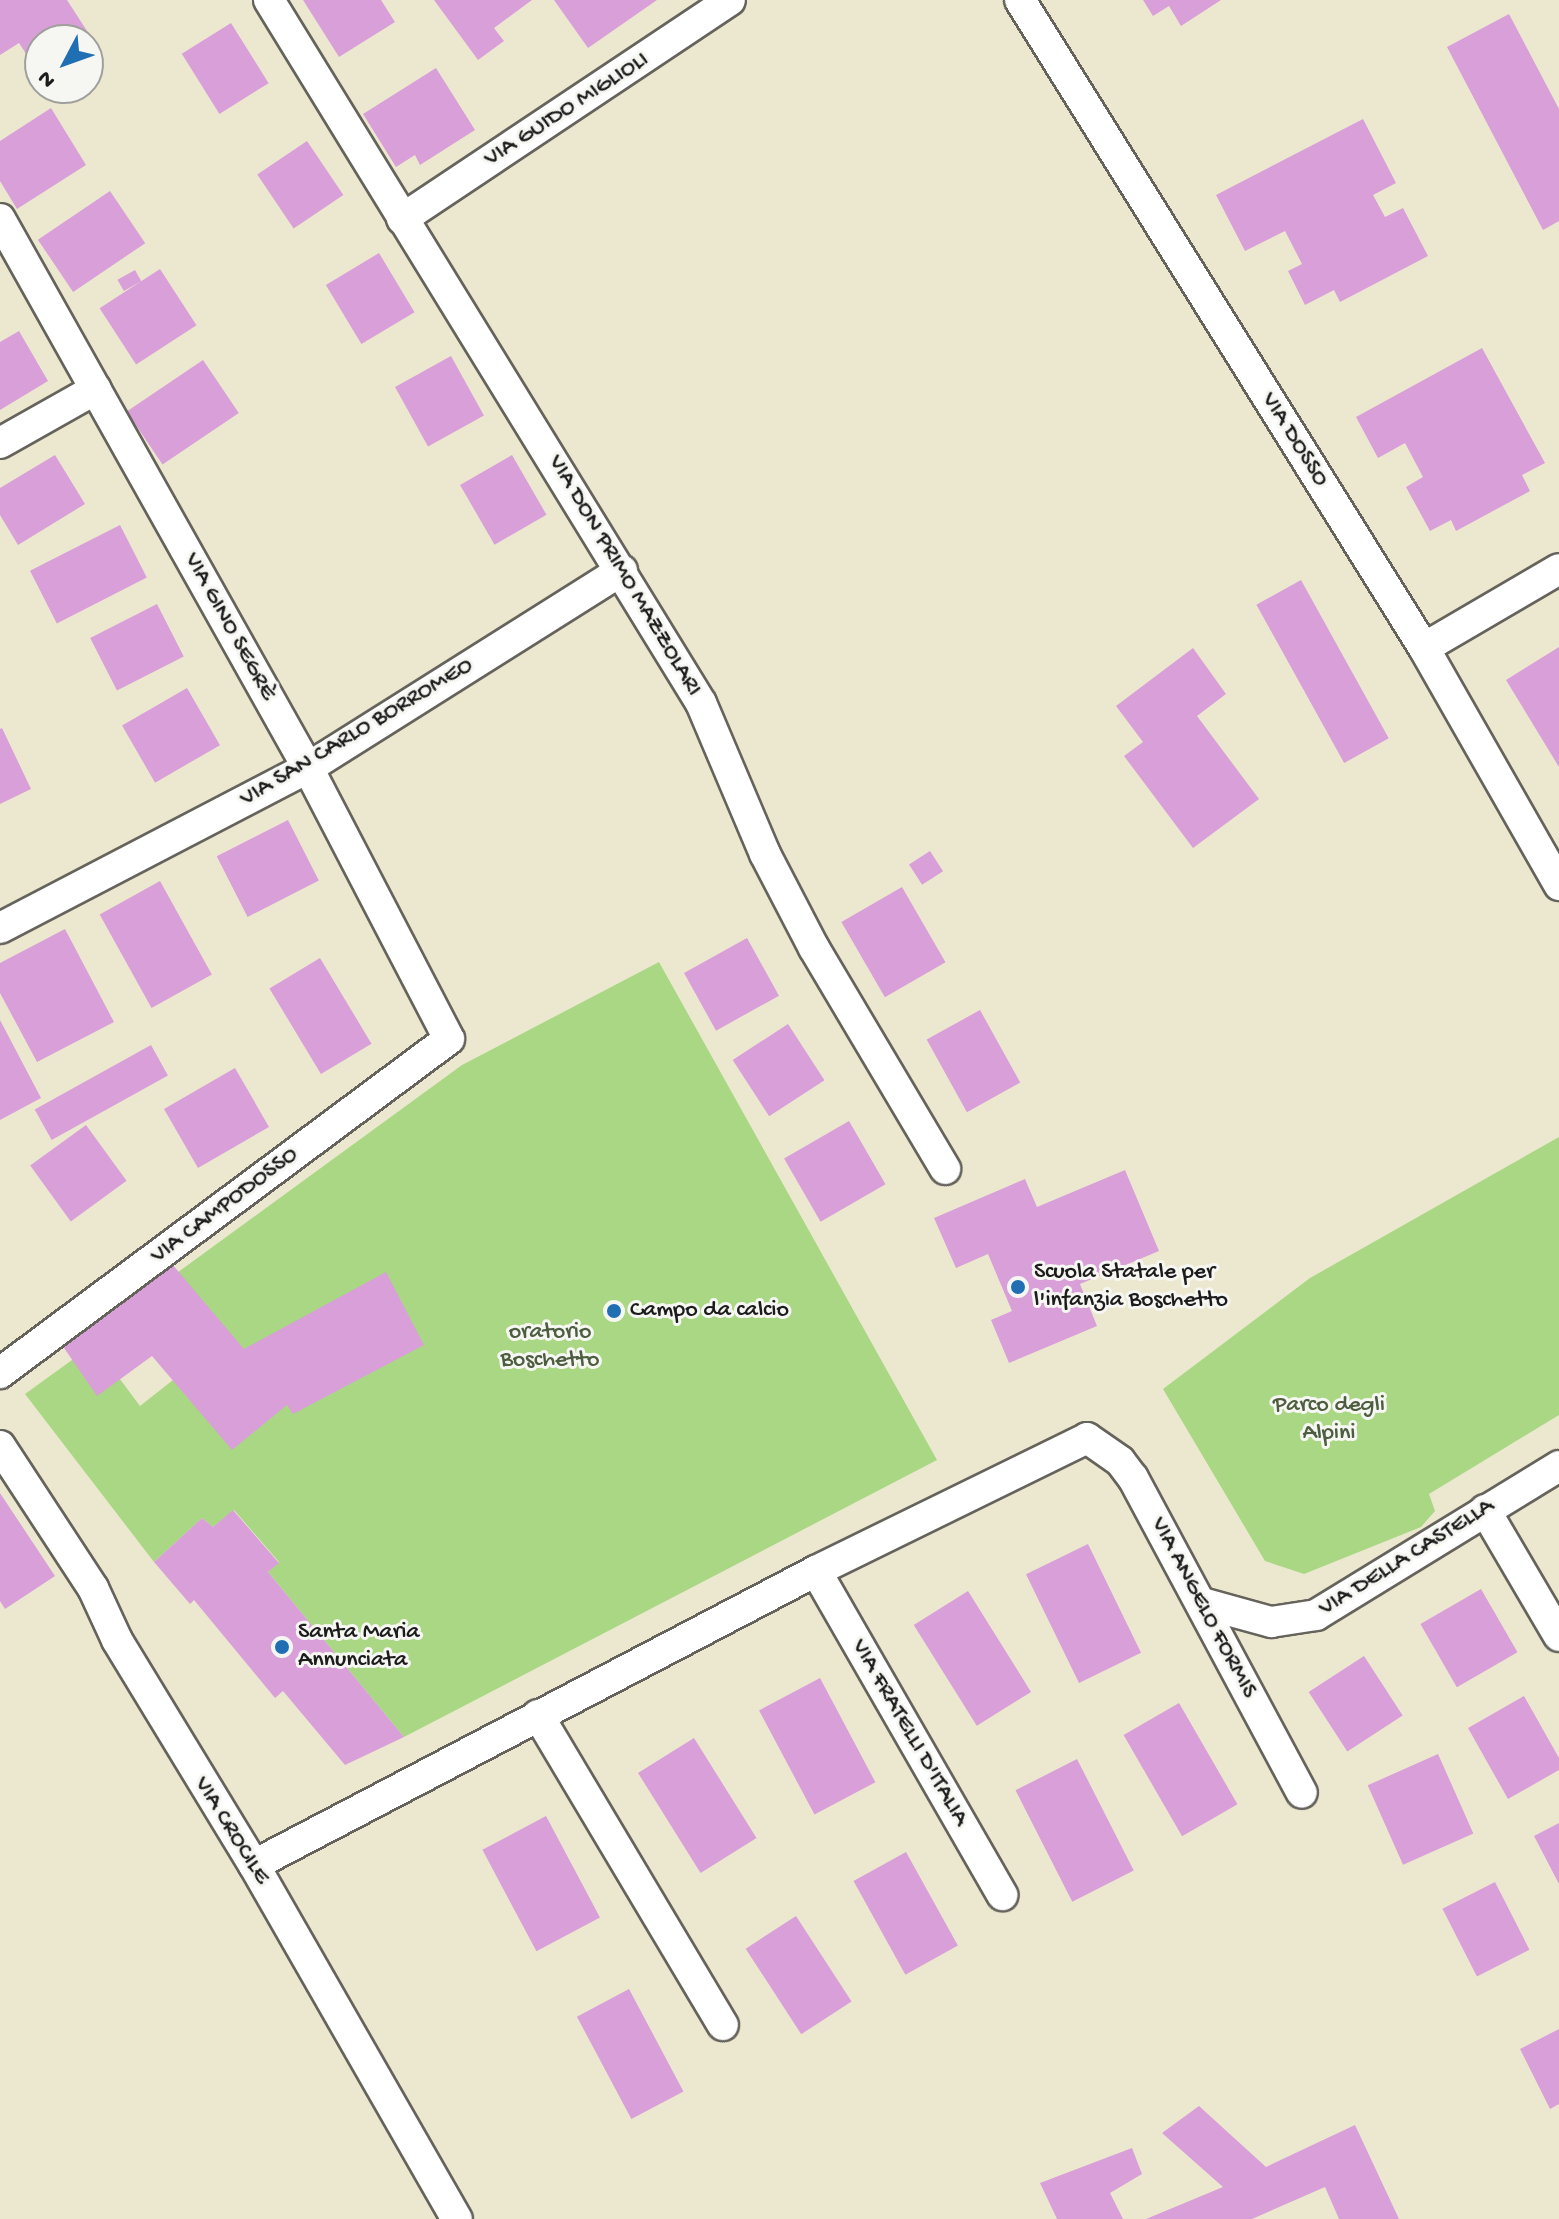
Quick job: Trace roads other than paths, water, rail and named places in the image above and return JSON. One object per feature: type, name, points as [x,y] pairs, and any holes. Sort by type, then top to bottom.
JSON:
[{"type":"street","name":"VIA DON PRIMO MAZZOLARI","points":[[269,0],[701,703],[765,854],[814,948],[945,1169]]},
{"type":"street","name":"VIA GUIDO MIGLIOLI","points":[[402,219],[730,0]]},
{"type":"street","name":"VIA DOSSO","points":[[1020,0],[1424,648],[1559,885]]},
{"type":"street","name":"VIA GINO SEGRÈ","points":[[0,219],[308,768],[449,1039]]},
{"type":"street","points":[[0,443],[96,389]]},
{"type":"street","points":[[1424,648],[1559,569]]},
{"type":"street","name":"VIA SAN CARLO BORROMEO","points":[[0,928],[308,768],[622,570]]},
{"type":"street","name":"VIA CAMPODOSSO","points":[[0,1373],[449,1039]]},
{"type":"street","name":"VIA ANGELO FORMIS","points":[[816,1571],[1087,1438],[1120,1461],[1133,1478],[1302,1793]]},
{"type":"street","name":"VIA CROCILE","points":[[0,1446],[93,1588],[190,1767],[254,1865],[457,2219]]},
{"type":"street","name":"VIA DELLA CASTELLA","points":[[1202,1603],[1271,1622],[1316,1615],[1559,1466]]},
{"type":"street","points":[[1485,1510],[1559,1636]]},
{"type":"street","points":[[254,1865],[816,1571]]},
{"type":"street","name":"VIA FRATELLI D'ITALIA","points":[[816,1571],[1002,1895]]},
{"type":"street","points":[[538,1715],[723,2025]]},
{"type":"place","name":"Scuola Statale per l'infanzia Boschetto","points":[[1018,1287]]},
{"type":"place","name":"Campo da calcio","points":[[614,1311]]},
{"type":"place","name":"Santa Maria Annunciata","points":[[282,1647]]},
{"type":"park label","name":"oratorio Boschetto","points":[[550,1347]]},
{"type":"park label","name":"Parco degli Alpini","points":[[1329,1420]]}]
